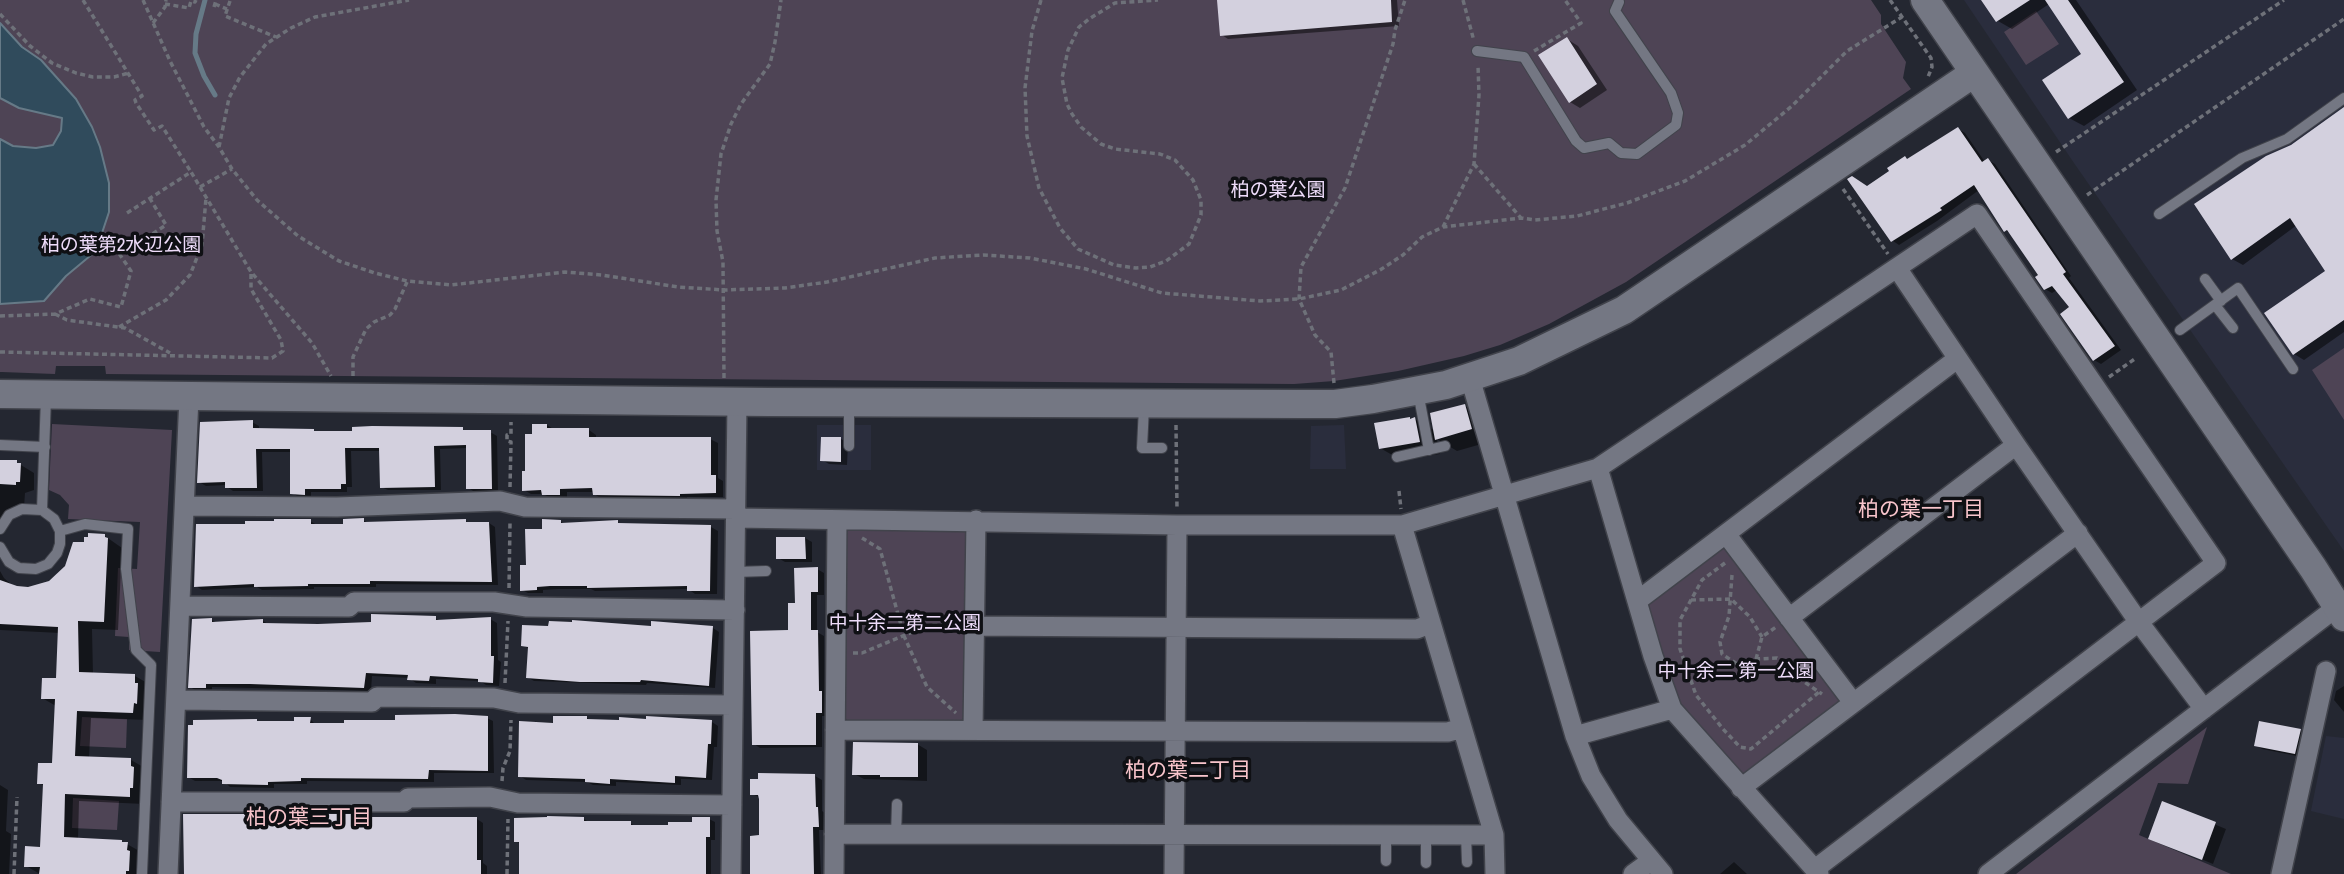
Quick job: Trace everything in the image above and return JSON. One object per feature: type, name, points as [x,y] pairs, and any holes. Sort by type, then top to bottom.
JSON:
[{"type":"street","points":[[1925,0],[2342,608],[2204,709],[1988,874]]},
{"type":"street","points":[[0,394],[189,397],[726,392],[849,402],[1335,404],[1418,391],[1470,378],[1550,347],[1643,298],[1974,73]]},
{"type":"street","points":[[186,506],[337,507],[499,501],[525,507],[736,514],[837,521],[1402,525],[1598,468],[1977,214],[2216,563],[1817,872],[1672,709],[1653,656],[1598,468]]},
{"type":"street","points":[[1898,268],[2138,621],[2204,709]]},
{"type":"street","points":[[1637,601],[1958,359]]},
{"type":"street","points":[[1470,378],[1493,464],[1506,495],[1576,736],[1591,776],[1618,820],[1657,867],[1633,874]]},
{"type":"street","points":[[726,392],[736,514],[731,874]]},
{"type":"street","points":[[168,874],[189,397]]},
{"type":"street","points":[[1789,618],[2016,445]]},
{"type":"street","points":[[973,730],[968,626],[976,520]]},
{"type":"street","points":[[834,874],[837,521]]},
{"type":"street","points":[[1174,874],[1177,525]]},
{"type":"street","points":[[1402,525],[1494,835],[1495,874]]},
{"type":"street","points":[[1741,788],[1852,701],[2078,533]]},
{"type":"street","points":[[1727,534],[1852,701]]},
{"type":"street","points":[[180,606],[349,607],[354,602],[494,602],[527,607],[735,610]]},
{"type":"street","points":[[968,626],[1416,629],[1430,624]]},
{"type":"street","points":[[2281,874],[2291,817],[2326,671]]},
{"type":"street","points":[[176,700],[372,702],[377,697],[494,698],[519,703],[733,705]]},
{"type":"street","points":[[1576,736],[1672,709]]},
{"type":"street","points":[[835,730],[1448,733],[1462,728]]},
{"type":"street","points":[[171,802],[404,802],[408,798],[490,797],[519,803],[732,805]]},
{"type":"street","points":[[834,834],[1494,835]]},
{"type":"lane","points":[[1477,51],[1524,57],[1576,141],[1584,148],[1609,144],[1621,153],[1637,154],[1676,125],[1678,113],[1671,93],[1615,11],[1619,2]]},
{"type":"lane","points":[[2159,214],[2242,158],[2287,139],[2344,98]]},
{"type":"lane","points":[[2205,279],[2233,328]]},
{"type":"lane","points":[[2180,330],[2238,288],[2293,369]]},
{"type":"lane","points":[[1418,391],[1429,450]]},
{"type":"lane","points":[[42,510],[47,396]]},
{"type":"lane","points":[[849,402],[849,446]]},
{"type":"lane","points":[[1144,403],[1142,448],[1161,448]]},
{"type":"lane","points":[[0,445],[45,447]]},
{"type":"lane","points":[[1397,457],[1446,446]]},
{"type":"lane","points":[[0,529],[9,515],[22,509],[42,510],[54,519],[60,531],[61,544],[48,564],[36,569],[19,568],[9,562],[0,547]]},
{"type":"lane","points":[[60,531],[85,524],[128,529],[126,569],[136,650],[151,665],[142,874]]},
{"type":"lane","points":[[735,572],[766,571]]},
{"type":"lane","points":[[896,835],[897,804]]},
{"type":"lane","points":[[1386,835],[1386,861]]},
{"type":"lane","points":[[1466,835],[1467,862]]},
{"type":"lane","points":[[1426,836],[1426,863]]},
{"type":"path","points":[[83,0],[142,96],[135,100],[136,103],[154,130],[162,126],[251,272],[312,343],[334,381]]},
{"type":"path","points":[[143,0],[204,127],[257,200],[298,236],[340,261],[407,281],[451,285],[565,272],[602,275],[678,288],[785,288],[827,282],[935,258],[983,255],[1030,258],[1114,277],[1162,293],[1260,301],[1299,299],[1341,290],[1403,255],[1422,237],[1443,227],[1521,218],[1535,220],[1577,216],[1627,203],[1685,180],[1745,145],[1792,106],[1847,51],[1902,18]]},
{"type":"path","points":[[153,23],[166,2],[189,8],[191,1],[196,0]]},
{"type":"path","points":[[219,147],[229,99],[240,77],[266,44],[315,18],[409,0]]},
{"type":"path","points":[[726,392],[724,290],[716,210],[721,154],[741,104],[770,64],[780,0]]},
{"type":"path","points":[[1041,0],[1032,31],[1025,88],[1027,136],[1039,188],[1060,228],[1087,254],[1114,265],[1150,267],[1178,253],[1189,244],[1197,230],[1201,200],[1194,180],[1175,160],[1160,154],[1115,149],[1101,144],[1081,127],[1072,114],[1062,78],[1068,50],[1079,27],[1104,9],[1128,1],[1158,0]]},
{"type":"path","points":[[1334,386],[1331,352],[1315,335],[1299,299],[1301,267],[1345,188],[1405,0]]},
{"type":"path","points":[[1443,227],[1474,164],[1479,95],[1477,51],[1462,0]]},
{"type":"path","points":[[1524,57],[1581,23],[1565,0]]},
{"type":"path","points":[[1890,0],[1931,58],[1931,67],[1923,85]]},
{"type":"path","points":[[2056,152],[2284,0]]},
{"type":"path","points":[[230,1],[225,16],[276,37]]},
{"type":"path","points":[[215,4],[227,9]]},
{"type":"path","points":[[0,15],[30,46],[52,63],[76,74],[114,77],[130,73]]},
{"type":"path","points":[[2087,195],[2344,19]]},
{"type":"path","points":[[1474,164],[1521,218]]},
{"type":"path","points":[[200,187],[232,169]]},
{"type":"path","points":[[127,213],[191,172]]},
{"type":"path","points":[[1839,184],[1898,268]]},
{"type":"path","points":[[0,316],[55,314],[90,299],[121,307],[131,271],[120,255],[166,225],[149,197]]},
{"type":"path","points":[[119,327],[166,300],[190,275],[202,245],[206,198]]},
{"type":"path","points":[[1114,265],[1114,277]]},
{"type":"path","points":[[0,352],[272,358],[283,351],[281,340],[251,289],[251,272]]},
{"type":"path","points":[[353,381],[353,357],[362,336],[374,322],[390,315],[396,309],[407,281]]},
{"type":"path","points":[[55,314],[67,320],[119,327],[138,334],[172,355]]},
{"type":"path","points":[[2096,387],[2136,358]]},
{"type":"path","points":[[510,496],[511,442],[507,442],[507,435],[511,435],[511,416]]},
{"type":"path","points":[[1176,421],[1177,525]]},
{"type":"path","points":[[509,597],[510,514]]},
{"type":"path","points":[[837,521],[880,549],[904,636],[927,687],[973,730]]},
{"type":"path","points":[[1725,562],[1734,578],[1720,642],[1723,654],[1740,666],[1756,659],[1777,658],[1794,676],[1819,692],[1751,749],[1740,747],[1723,729],[1696,695],[1686,672],[1680,649],[1680,620],[1691,600],[1702,580],[1725,562]]},
{"type":"path","points":[[1691,600],[1731,599],[1750,617],[1762,637],[1756,659]]},
{"type":"path","points":[[505,688],[508,613]]},
{"type":"path","points":[[835,651],[862,653],[929,625],[968,626]]},
{"type":"path","points":[[502,787],[503,768],[510,751],[512,718],[508,711]]},
{"type":"path","points":[[14,874],[17,797]]},
{"type":"path","points":[[505,810],[508,818],[507,874]]},
{"type":"shaded area","points":[[1964,0],[2344,0],[2344,551],[2074,163]]},
{"type":"shaded area","points":[[0,23],[22,47],[41,60],[76,99],[100,147],[109,183],[109,212],[96,251],[66,276],[44,301],[0,304],[0,139],[13,146],[36,148],[53,145],[61,131],[62,118],[19,108],[0,98]]},
{"type":"shaded area","points":[[817,425],[871,425],[871,470],[817,470]]},
{"type":"shaded area","points":[[1344,425],[1346,469],[1310,469],[1311,426]]},
{"type":"shaded area","points":[[2326,736],[2344,738],[2344,819],[2311,811]]},
{"type":"green space","name":"柏の葉公園","points":[[0,0],[1871,0],[1881,15],[1881,24],[1906,62],[1903,78],[1911,89],[1626,282],[1549,324],[1500,345],[1464,356],[1398,371],[1334,381],[1294,384],[106,374],[105,366],[56,366],[55,374],[0,372]]},
{"type":"green space","points":[[2036,11],[2059,44],[2026,65],[2004,32]]},
{"type":"green space","points":[[2344,348],[2344,420],[2312,370]]},
{"type":"green space","points":[[52,424],[172,430],[160,652],[129,650],[129,637],[115,636],[118,568],[137,569],[140,522],[68,519],[69,505],[60,495],[49,490]]},
{"type":"green space","name":"中十余二第二公園","points":[[850,528],[961,528],[968,535],[966,714],[961,721],[847,720],[842,714],[843,534]]},
{"type":"green space","name":"中十余二 第一公園","points":[[1719,548],[1728,549],[1838,695],[1838,702],[1744,773],[1736,772],[1678,709],[1647,609],[1649,599]]},
{"type":"green space","points":[[82,717],[127,719],[126,748],[80,746]]},
{"type":"green space","points":[[2207,727],[2188,784],[2158,783],[2139,835],[2231,874],[2016,874]]},
{"type":"green space","points":[[73,798],[119,801],[117,830],[72,828]]},
{"type":"building","points":[[1217,0],[1391,0],[1392,22],[1220,36]]},
{"type":"building","points":[[1981,0],[2030,0],[1996,22]]},
{"type":"building","points":[[2045,0],[2068,0],[2124,82],[2068,119],[2042,80],[2081,54]]},
{"type":"building","points":[[1567,37],[1597,84],[1569,103],[1538,55]]},
{"type":"building","points":[[2344,107],[2344,320],[2293,355],[2264,313],[2325,271],[2290,218],[2231,260],[2194,204],[2266,156],[2291,145]]},
{"type":"building","points":[[1958,127],[1982,162],[1988,158],[2066,272],[2063,274],[2115,346],[2093,361],[2060,314],[2069,307],[2052,286],[2044,290],[2035,277],[2038,275],[2007,230],[2004,232],[1974,185],[1940,208],[1942,210],[1891,242],[1847,179],[1852,176],[1867,186],[1905,156],[1907,159]]},
{"type":"building","points":[[1465,404],[1472,429],[1435,440],[1430,413]]},
{"type":"building","points":[[1415,417],[1420,442],[1379,449],[1374,423]]},
{"type":"building","points":[[253,420],[253,428],[314,431],[352,431],[352,427],[372,426],[491,430],[492,489],[466,489],[466,445],[434,446],[435,487],[380,488],[379,448],[345,448],[346,484],[341,484],[341,489],[305,489],[305,495],[290,494],[290,449],[256,449],[257,488],[225,488],[225,482],[197,483],[200,422]]},
{"type":"building","points":[[532,424],[547,424],[547,428],[589,428],[589,437],[711,437],[711,475],[716,475],[716,493],[680,496],[593,495],[592,488],[560,489],[560,495],[542,495],[541,490],[522,491],[525,434],[532,434]]},
{"type":"building","points":[[821,437],[841,437],[841,462],[820,461]]},
{"type":"building","points":[[0,460],[17,460],[17,463],[21,463],[20,482],[16,482],[16,485],[0,484]]},
{"type":"building","points":[[364,518],[364,522],[466,519],[466,522],[489,522],[492,582],[370,581],[370,584],[194,587],[196,524],[245,524],[245,521],[311,519],[311,524],[343,524],[343,519]]},
{"type":"building","points":[[542,519],[561,520],[561,523],[618,520],[618,523],[711,525],[710,591],[687,591],[687,586],[550,586],[520,591],[520,565],[526,565],[525,529],[542,529]]},
{"type":"building","points":[[88,533],[105,534],[108,538],[104,622],[78,621],[79,672],[135,674],[135,683],[138,683],[137,704],[134,703],[133,713],[77,711],[75,756],[131,758],[131,766],[134,767],[133,788],[130,788],[130,797],[65,794],[64,837],[128,842],[129,871],[126,871],[126,874],[39,874],[40,867],[24,867],[25,846],[40,847],[43,784],[37,784],[38,763],[52,763],[55,699],[41,699],[42,678],[56,678],[58,627],[0,624],[0,580],[28,587],[49,581],[65,566],[73,542],[84,542]]},
{"type":"building","points":[[776,537],[805,537],[806,559],[776,559]]},
{"type":"building","points":[[818,567],[818,592],[811,592],[811,630],[818,630],[819,691],[822,691],[822,713],[816,713],[816,745],[752,745],[750,631],[788,630],[788,603],[795,603],[794,568]]},
{"type":"building","points":[[371,614],[436,616],[436,620],[491,617],[493,683],[478,682],[478,679],[430,676],[429,681],[407,680],[408,675],[366,673],[364,688],[206,684],[206,688],[188,688],[192,619],[212,618],[212,622],[263,619],[263,623],[318,624],[371,622]]},
{"type":"building","points":[[572,620],[651,626],[651,621],[713,626],[709,686],[641,680],[580,682],[526,678],[528,647],[521,646],[522,625],[548,626],[549,621]]},
{"type":"building","points":[[395,715],[488,716],[488,771],[429,770],[428,779],[301,778],[301,781],[268,782],[268,785],[222,784],[222,780],[217,778],[187,778],[188,725],[193,725],[193,720],[294,721],[294,717],[311,717],[310,723],[344,723],[344,720],[395,720]]},
{"type":"building","points":[[553,716],[619,720],[619,717],[646,719],[646,716],[712,720],[706,778],[675,776],[675,783],[610,779],[610,784],[585,782],[585,779],[518,777],[519,721],[553,723]]},
{"type":"building","points":[[2259,721],[2301,729],[2295,754],[2254,746]]},
{"type":"building","points":[[853,742],[918,743],[918,777],[852,775]]},
{"type":"building","points":[[758,773],[815,774],[819,827],[813,827],[814,874],[750,874],[750,836],[759,835],[759,799],[758,795],[750,795],[750,779],[758,779]]},
{"type":"building","points":[[2162,801],[2216,822],[2202,860],[2148,839]]},
{"type":"building","points":[[183,814],[477,817],[477,860],[481,860],[481,874],[184,874]]},
{"type":"building","points":[[584,817],[584,821],[631,821],[631,825],[668,825],[668,822],[692,822],[692,817],[710,817],[710,837],[706,837],[706,874],[519,874],[519,842],[514,842],[514,818]]},
{"type":"waterway","points":[[205,0],[196,34],[195,53],[215,95]]},
{"type":"district","name":"柏の葉一丁目","points":[[1921,510]]},
{"type":"district","name":"柏の葉二丁目","points":[[1188,771]]},
{"type":"district","name":"柏の葉三丁目","points":[[309,818]]},
{"type":"park label","name":"柏の葉第2水辺公園","points":[[121,246]]}]
